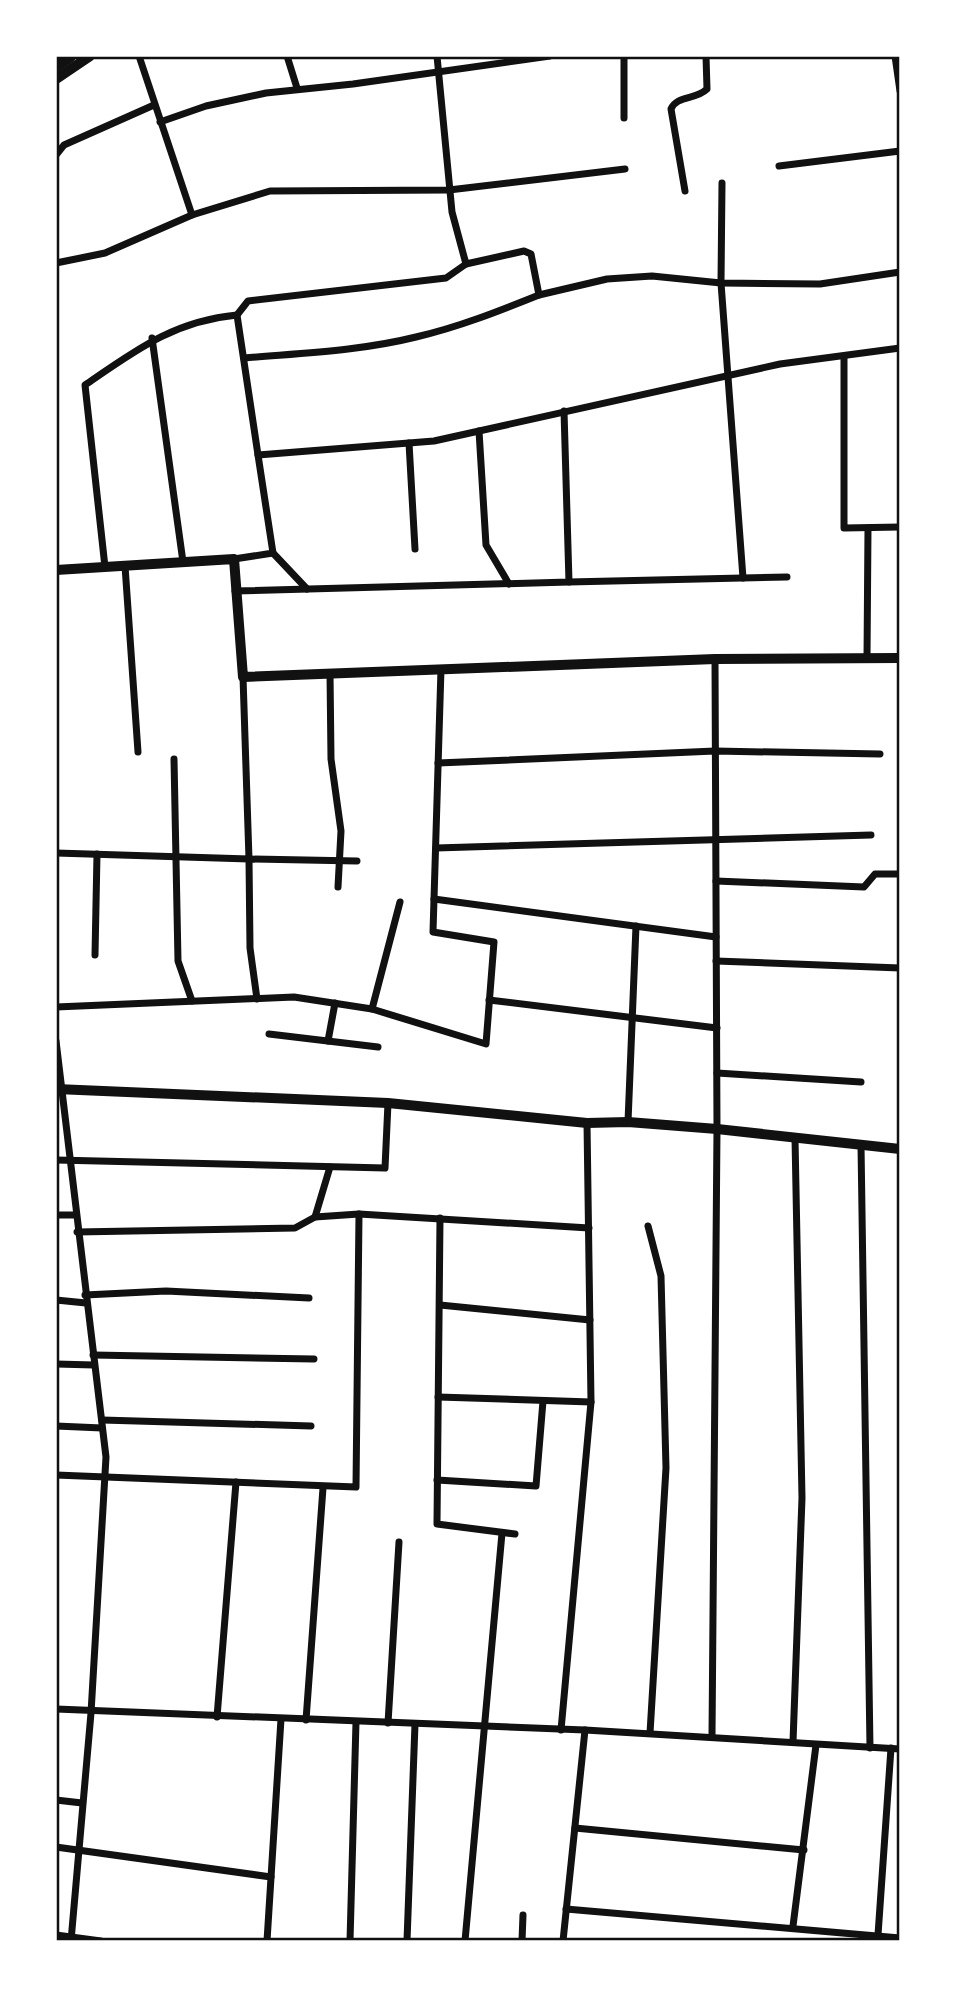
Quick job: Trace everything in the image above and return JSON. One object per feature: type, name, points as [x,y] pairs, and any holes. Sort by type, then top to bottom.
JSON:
[{"type":"main road","points":[[56,65],[69,56]]},
{"type":"street","points":[[56,79],[90,56]]},
{"type":"street","points":[[139,56],[192,215]]},
{"type":"street","points":[[287,56],[297,89]]},
{"type":"street","points":[[437,56],[449,190],[466,264]]},
{"type":"street","points":[[160,122],[206,106],[297,89],[439,73],[550,56]]},
{"type":"street","points":[[624,56],[624,118]]},
{"type":"street","points":[[685,191],[671,109],[678,101],[702,94],[707,89],[706,56]]},
{"type":"street","points":[[895,56],[900,91]]},
{"type":"street","points":[[56,155],[64,145],[154,105]]},
{"type":"street","points":[[779,166],[900,151]]},
{"type":"street","points":[[56,263],[105,253],[192,215],[270,191],[449,190],[625,169]]},
{"type":"street","points":[[722,183],[721,283],[743,578]]},
{"type":"street","points":[[105,567],[85,385],[152,338],[206,318],[237,315],[248,301],[446,278],[466,264],[524,251],[531,254],[539,295]]},
{"type":"street","points":[[244,358],[367,347],[414,338],[462,325],[539,295],[607,279],[682,277],[721,283],[820,284],[900,272]]},
{"type":"street","points":[[237,315],[273,554],[307,590]]},
{"type":"street","points":[[152,338],[183,562]]},
{"type":"street","points":[[258,455],[409,443],[478,431],[729,375],[900,348]]},
{"type":"street","points":[[844,356],[844,528],[900,527]]},
{"type":"street","points":[[564,411],[569,582]]},
{"type":"street","points":[[478,431],[486,545],[509,584]]},
{"type":"street","points":[[409,443],[415,550]]},
{"type":"street","points":[[867,658],[868,528]]},
{"type":"street","points":[[56,570],[234,559],[273,554]]},
{"type":"street","points":[[234,559],[243,677],[250,948],[257,999]]},
{"type":"street","points":[[125,566],[138,752]]},
{"type":"street","points":[[235,591],[787,577]]},
{"type":"street","points":[[243,677],[715,659],[900,658]]},
{"type":"street","points":[[712,1736],[718,1129],[715,659]]},
{"type":"street","points":[[56,1007],[294,997],[372,1009],[486,1044],[494,942],[433,932],[441,669]]},
{"type":"street","points":[[330,673],[331,759],[341,831],[338,887]]},
{"type":"street","points":[[438,763],[715,751],[880,754]]},
{"type":"street","points":[[174,759],[178,961],[192,1001]]},
{"type":"street","points":[[436,848],[871,835]]},
{"type":"street","points":[[56,853],[357,861]]},
{"type":"street","points":[[95,956],[97,854]]},
{"type":"street","points":[[716,881],[864,887],[874,874],[900,874]]},
{"type":"street","points":[[434,899],[716,937]]},
{"type":"street","points":[[372,1009],[400,902]]},
{"type":"street","points":[[628,1122],[636,926]]},
{"type":"street","points":[[716,961],[900,968]]},
{"type":"street","points":[[489,1000],[717,1028]]},
{"type":"street","points":[[328,1041],[335,1003]]},
{"type":"street","points":[[269,1034],[378,1047]]},
{"type":"street","points":[[56,1041],[59,1089],[102,1424],[106,1476],[91,1713],[71,1939]]},
{"type":"street","points":[[717,1073],[861,1082]]},
{"type":"street","points":[[59,1089],[388,1103],[587,1123],[628,1122],[718,1129],[900,1149]]},
{"type":"street","points":[[56,1160],[385,1168],[388,1103]]},
{"type":"street","points":[[561,1730],[592,1402],[587,1123]]},
{"type":"street","points":[[793,1742],[802,1497],[795,1138]]},
{"type":"street","points":[[861,1145],[870,1748]]},
{"type":"street","points":[[315,1217],[330,1167]]},
{"type":"street","points":[[77,1232],[295,1228],[315,1217],[359,1214],[589,1228]]},
{"type":"street","points":[[56,1475],[323,1488],[356,1487],[359,1214]]},
{"type":"street","points":[[56,1215],[75,1215]]},
{"type":"street","points":[[440,1218],[437,1524],[515,1534]]},
{"type":"street","points":[[648,1226],[661,1276],[666,1468],[650,1733]]},
{"type":"street","points":[[56,1300],[166,1291],[309,1298]]},
{"type":"street","points":[[440,1306],[590,1320]]},
{"type":"street","points":[[93,1355],[314,1359]]},
{"type":"street","points":[[56,1364],[94,1365]]},
{"type":"street","points":[[438,1398],[592,1402]]},
{"type":"street","points":[[438,1479],[536,1486],[543,1401]]},
{"type":"street","points":[[56,1426],[311,1426]]},
{"type":"street","points":[[217,1717],[236,1482]]},
{"type":"street","points":[[306,1720],[323,1488]]},
{"type":"street","points":[[465,1941],[502,1533]]},
{"type":"street","points":[[388,1723],[399,1542]]},
{"type":"street","points":[[56,1709],[91,1713],[486,1725],[712,1736],[896,1749],[877,1935]]},
{"type":"street","points":[[267,1941],[281,1719]]},
{"type":"street","points":[[350,1941],[356,1722]]},
{"type":"street","points":[[407,1941],[415,1724]]},
{"type":"street","points":[[563,1941],[585,1730]]},
{"type":"street","points":[[793,1926],[816,1745]]},
{"type":"street","points":[[56,1800],[82,1803]]},
{"type":"street","points":[[575,1828],[804,1850]]},
{"type":"street","points":[[56,1847],[271,1877]]},
{"type":"street","points":[[566,1909],[793,1926],[900,1938]]},
{"type":"street","points":[[522,1941],[523,1915]]},
{"type":"street","points":[[56,1935],[101,1941]]}]
